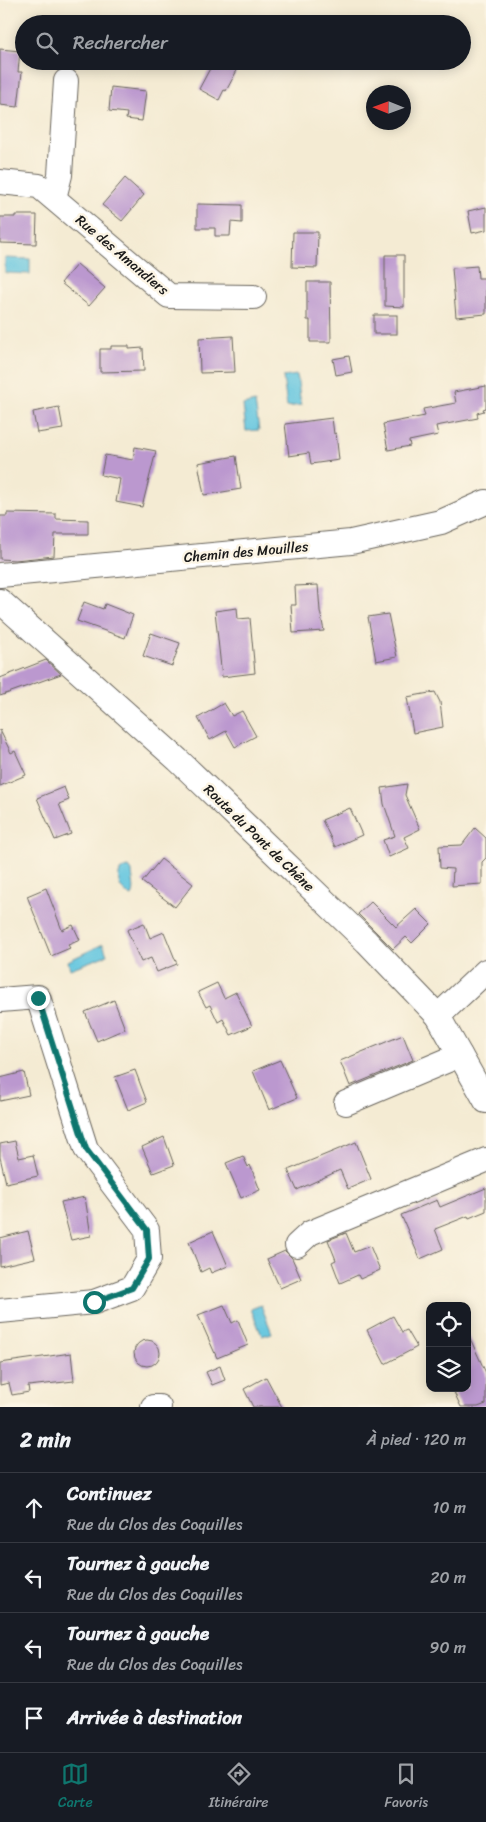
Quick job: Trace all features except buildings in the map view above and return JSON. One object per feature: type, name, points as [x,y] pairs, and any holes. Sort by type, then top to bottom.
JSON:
[{"type":"street","points":[[54,198],[60,175],[66,81]]},
{"type":"street","name":"Rue des Amandiers","points":[[0,182],[39,186],[169,296],[254,297]]},
{"type":"street","name":"Chemin des Mouilles","points":[[0,575],[351,542],[442,522],[486,502]]},
{"type":"street","name":"Route du Pont de Chêne","points":[[0,601],[178,760],[367,942],[438,1016],[486,1101]]},
{"type":"street","points":[[438,1016],[486,971]]},
{"type":"street","points":[[0,1000],[38,998],[86,1149],[147,1230],[149,1259],[132,1288],[94,1302],[0,1311]]},
{"type":"street","points":[[346,1103],[464,1062]]},
{"type":"street","points":[[375,1107],[464,1062]]},
{"type":"street","points":[[297,1245],[310,1233],[486,1160]]},
{"type":"street","points":[[154,1407],[159,1407]]},
{"type":"water","points":[[5,258],[30,259],[30,274],[5,273]]},
{"type":"water","points":[[297,375],[301,405],[287,407],[283,377]]},
{"type":"water","points":[[255,402],[259,430],[246,431],[243,405]]},
{"type":"water","points":[[129,867],[132,871],[134,884],[132,896],[122,889],[119,883],[120,871]]},
{"type":"water","points":[[103,944],[107,955],[70,969],[68,961]]},
{"type":"water","points":[[261,1305],[272,1333],[262,1336],[251,1309]]},
{"type":"route","points":[[38,998],[86,1149],[134,1210],[147,1230],[149,1259],[132,1288],[94,1302]]}]
